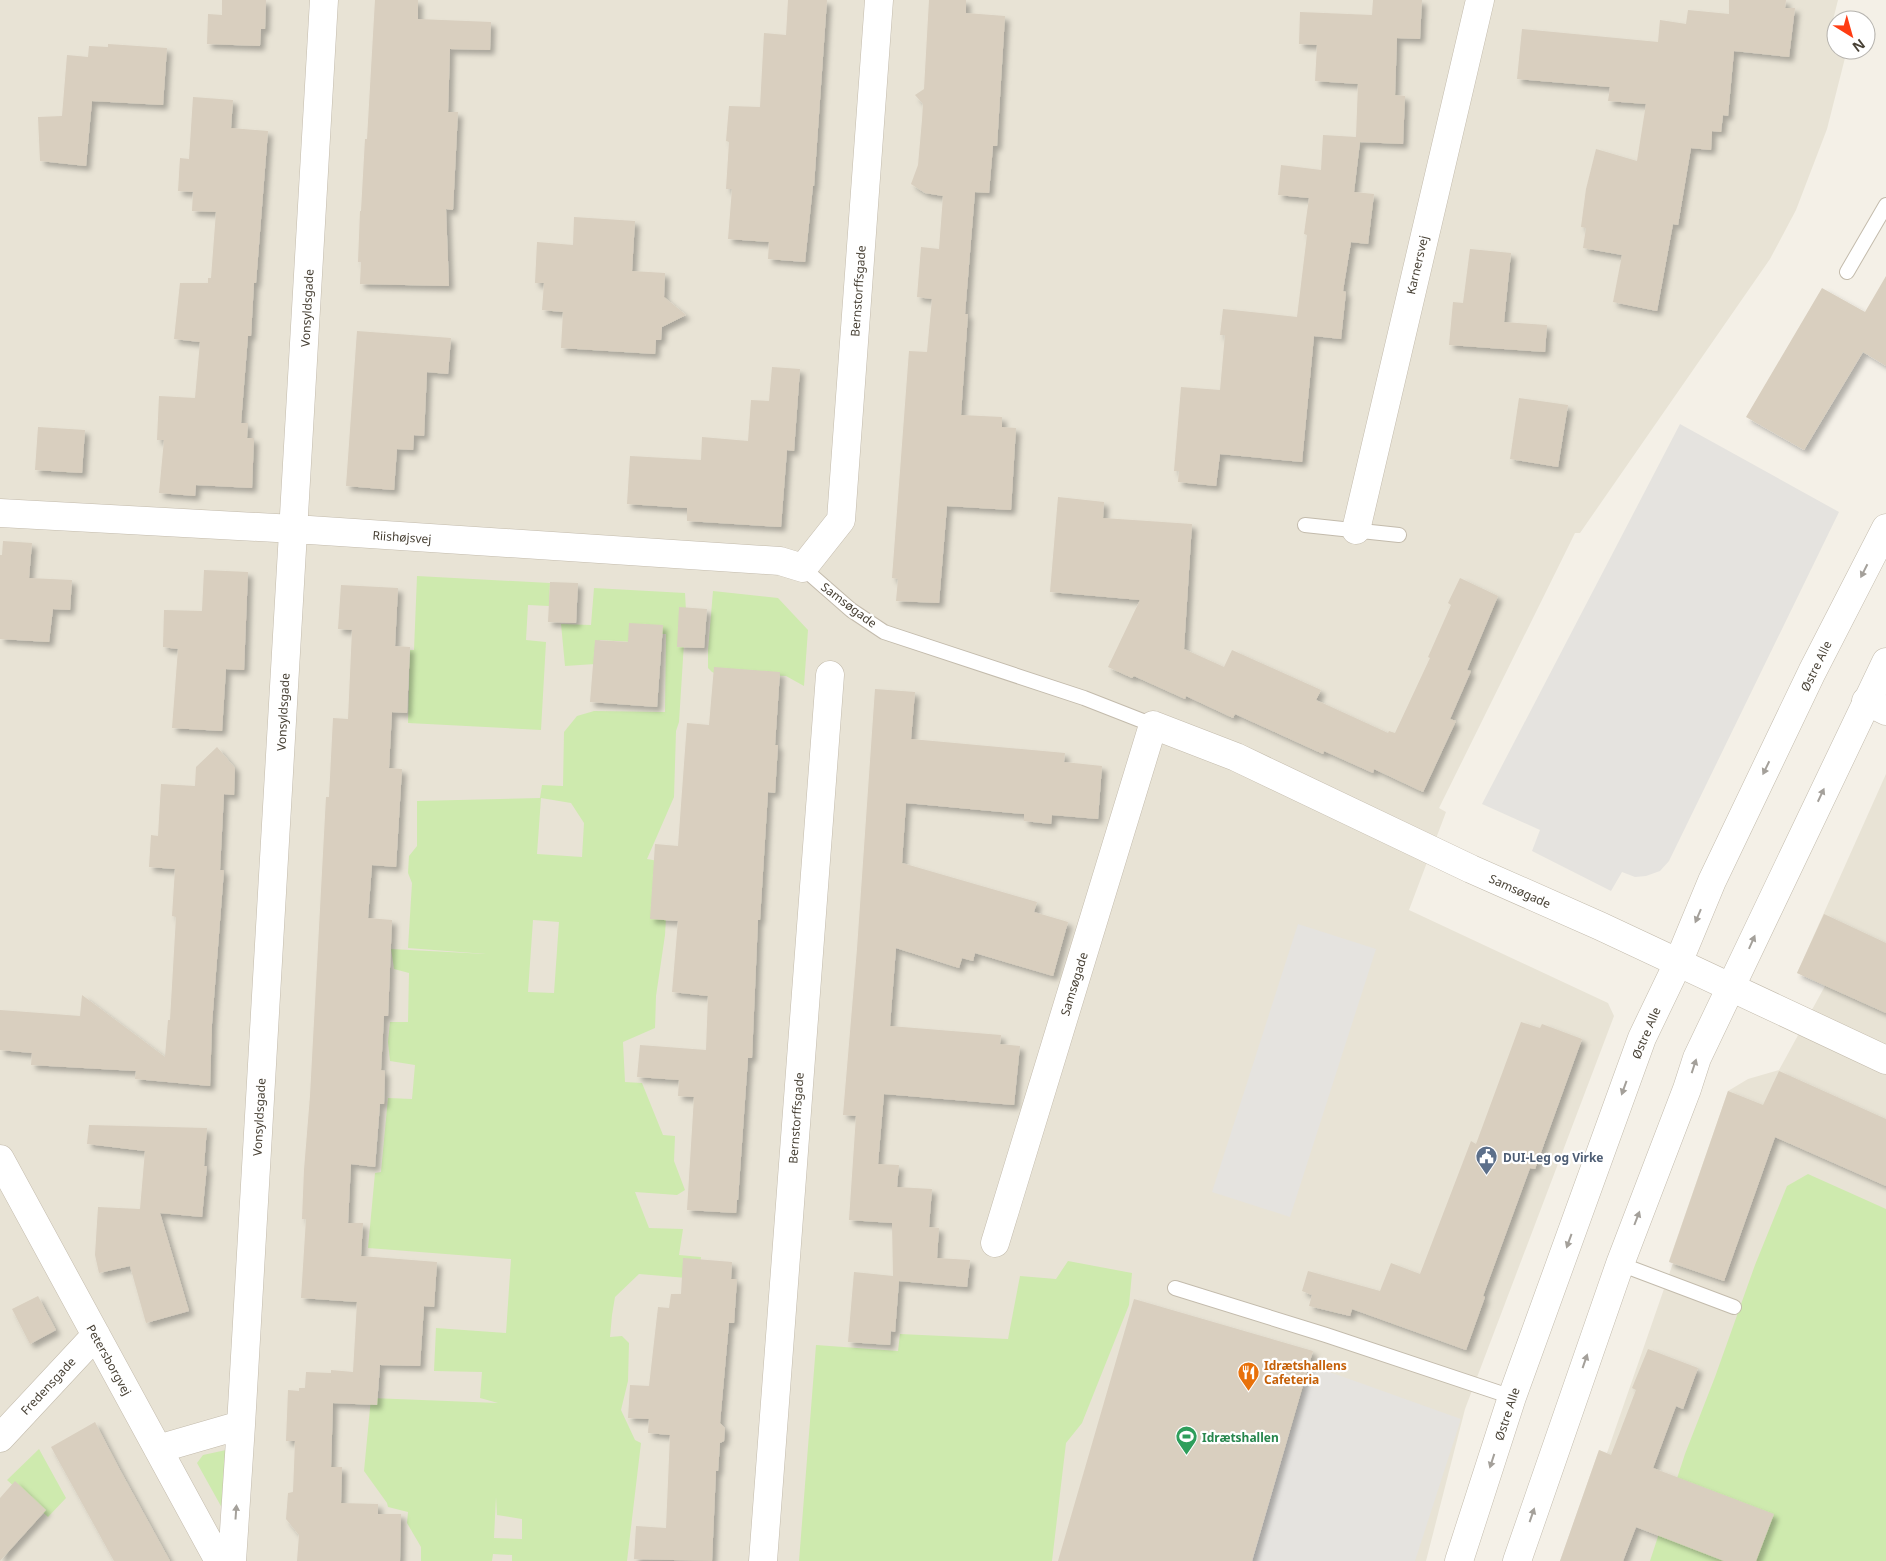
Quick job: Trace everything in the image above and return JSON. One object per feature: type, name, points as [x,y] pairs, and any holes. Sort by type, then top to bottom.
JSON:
[{"type":"street","name":"Vonsyldsgade","points":[[232,1561],[324,0]]},
{"type":"street","name":"Bernstorffsgade","points":[[803,568],[841,520],[879,0]]},
{"type":"street","name":"Karnersvej","points":[[1356,530],[1480,0]]},
{"type":"street","name":"Riishøjsvej","points":[[0,513],[294,529],[780,561],[803,568]]},
{"type":"street","name":"Østre Alle","points":[[1459,1561],[1512,1397],[1642,1038],[1678,963],[1712,881],[1812,672],[1886,528]]},
{"type":"street","points":[[1517,1561],[1620,1264],[1697,1058],[1732,987],[1755,934],[1876,706],[1886,662]]},
{"type":"street","name":"Bernstorffsgade","points":[[763,1561],[830,675]]},
{"type":"street","name":"Samsøgade","points":[[995,1243],[1153,725],[1236,757],[1471,869],[1600,926],[1886,1060]]},
{"type":"street","name":"Petersborgvej","points":[[0,1159],[219,1561]]},
{"type":"street","name":"Fredensgade","points":[[0,1438],[96,1335]]},
{"type":"street","points":[[158,1449],[241,1425]]},
{"type":"lane","points":[[1847,272],[1886,205]]},
{"type":"lane","points":[[1305,525],[1398,535]]},
{"type":"lane","name":"Samsøgade","points":[[803,568],[851,610],[884,632],[1084,698],[1153,725]]},
{"type":"lane","points":[[1620,1264],[1734,1307]]},
{"type":"lane","points":[[1175,1288],[1326,1335],[1512,1397]]},
{"type":"shaded area","points":[[0,0],[1838,0],[1836,10],[1826,10],[1826,60],[1844,60],[1827,129],[1796,210],[1770,259],[1580,533],[1575,533],[1439,808],[1446,812],[1409,910],[1608,1003],[1614,1016],[1465,1409],[1426,1561],[0,1561]]},
{"type":"shaded area","points":[[1680,424],[1839,512],[1669,861],[1660,871],[1646,876],[1635,877],[1622,872],[1611,891],[1532,851],[1540,830],[1482,804]]},
{"type":"shaded area","points":[[1886,774],[1886,1561],[1560,1561],[1599,1450],[1607,1453],[1673,1263],[1669,1261],[1728,1091],[1748,1079],[1779,1070],[1825,986],[1797,973]]},
{"type":"shaded area","points":[[1298,924],[1376,949],[1290,1217],[1212,1192]]},
{"type":"shaded area","points":[[1310,1365],[1461,1419],[1415,1561],[1251,1561]]},
{"type":"green space","points":[[417,576],[550,583],[549,606],[528,605],[526,640],[546,642],[541,730],[408,723],[410,650],[414,650]]},
{"type":"green space","points":[[594,588],[685,593],[686,611],[679,722],[676,731],[674,797],[647,859],[669,863],[665,935],[656,996],[655,1028],[623,1042],[625,1082],[642,1083],[663,1135],[675,1136],[674,1161],[685,1190],[677,1195],[635,1192],[649,1228],[683,1229],[679,1255],[701,1257],[699,1279],[639,1274],[615,1297],[610,1337],[622,1336],[629,1343],[628,1381],[621,1410],[635,1440],[641,1443],[627,1561],[512,1561],[512,1555],[493,1554],[492,1561],[421,1561],[421,1547],[407,1523],[408,1512],[388,1507],[364,1471],[371,1398],[498,1403],[480,1398],[482,1372],[434,1371],[436,1328],[506,1333],[511,1259],[368,1248],[375,1173],[381,1172],[388,1098],[412,1099],[415,1065],[390,1061],[388,1042],[390,1022],[408,1022],[409,973],[394,969],[391,949],[486,954],[408,948],[412,883],[408,873],[409,856],[417,846],[417,801],[540,798],[542,785],[563,786],[564,732],[577,716],[594,711],[665,712],[666,634],[633,633],[633,642],[600,640],[595,664],[565,666],[561,624],[591,625]],"holes":[[[541,798],[571,803],[584,823],[582,857],[537,854]],[[533,920],[559,922],[554,993],[528,992]],[[496,1497],[497,1515],[522,1519],[522,1539],[494,1538]]]},
{"type":"green space","points":[[713,591],[778,598],[808,630],[804,686],[786,676],[736,673],[717,674],[708,668]]},
{"type":"green space","points":[[1808,1174],[1886,1209],[1886,1561],[1650,1561],[1685,1454],[1755,1265],[1787,1186]]},
{"type":"green space","points":[[1068,1261],[1132,1273],[1129,1305],[1082,1423],[1066,1443],[1052,1561],[799,1561],[816,1345],[898,1351],[900,1334],[1008,1339],[1020,1276],[1056,1279]]},
{"type":"green space","points":[[39,1449],[66,1498],[48,1517],[7,1480]]},
{"type":"green space","points":[[226,1450],[222,1508],[197,1463],[203,1455]]},
{"type":"building","points":[[222,0],[266,0],[265,29],[261,29],[260,46],[207,44],[208,14],[222,15]]},
{"type":"building","points":[[375,0],[418,0],[418,19],[491,22],[490,50],[450,49],[448,112],[458,112],[453,210],[446,209],[449,286],[360,284],[361,262],[358,262],[360,211],[365,139],[367,139]]},
{"type":"building","points":[[788,0],[827,0],[814,186],[805,262],[768,259],[769,242],[728,239],[732,189],[726,189],[729,142],[726,141],[729,106],[760,107],[764,33],[786,35]]},
{"type":"building","points":[[929,0],[966,0],[966,13],[1005,16],[997,146],[993,146],[989,193],[975,192],[965,314],[968,314],[961,415],[1002,417],[1002,427],[1016,428],[1011,510],[947,506],[939,603],[896,601],[898,579],[892,578],[909,351],[927,352],[932,299],[917,297],[921,247],[939,249],[943,196],[925,193],[911,184],[918,165],[923,104],[915,95],[924,89]]},
{"type":"building","points":[[1373,0],[1422,0],[1420,39],[1397,38],[1395,95],[1405,96],[1403,144],[1360,142],[1354,192],[1374,194],[1368,244],[1351,242],[1343,291],[1346,292],[1341,339],[1314,336],[1302,462],[1220,454],[1216,486],[1178,482],[1179,471],[1174,471],[1181,387],[1220,390],[1225,335],[1220,335],[1223,309],[1297,317],[1307,235],[1304,234],[1309,198],[1278,195],[1281,165],[1321,170],[1323,135],[1356,137],[1358,84],[1315,81],[1317,45],[1299,44],[1300,12],[1372,15]]},
{"type":"building","points":[[1729,0],[1786,0],[1785,8],[1795,8],[1789,57],[1734,51],[1728,116],[1723,115],[1721,132],[1712,131],[1711,150],[1691,148],[1678,225],[1673,224],[1657,311],[1613,302],[1622,255],[1583,248],[1586,228],[1581,227],[1586,189],[1596,149],[1637,161],[1646,104],[1608,101],[1610,87],[1517,79],[1522,29],[1658,42],[1660,20],[1686,24],[1688,10],[1729,14]]},
{"type":"building","points":[[108,44],[167,48],[163,105],[92,101],[86,166],[40,161],[38,117],[62,116],[67,55],[88,57],[89,46],[108,47]]},
{"type":"building","points":[[193,97],[233,100],[231,128],[268,131],[256,283],[254,283],[251,336],[248,336],[241,423],[248,423],[247,438],[254,438],[252,488],[196,485],[195,496],[159,493],[164,440],[157,440],[159,396],[195,398],[200,342],[174,339],[180,283],[208,283],[208,278],[211,278],[216,212],[192,211],[193,192],[178,191],[180,158],[189,159]]},
{"type":"building","points":[[574,217],[635,221],[632,271],[665,273],[664,297],[686,315],[662,327],[661,340],[656,340],[655,354],[561,348],[563,312],[542,310],[544,283],[535,283],[537,242],[573,245]]},
{"type":"building","points":[[1470,249],[1511,253],[1504,322],[1547,325],[1545,352],[1449,345],[1453,302],[1463,303]]},
{"type":"building","points":[[1886,276],[1886,366],[1863,352],[1804,450],[1746,417],[1822,288],[1865,312]]},
{"type":"building","points":[[357,331],[451,338],[448,374],[427,372],[424,436],[414,435],[413,450],[397,449],[394,490],[346,486]]},
{"type":"building","points":[[772,367],[800,369],[794,451],[787,450],[781,527],[687,521],[687,508],[627,504],[630,456],[701,460],[702,437],[748,441],[751,400],[769,401]]},
{"type":"building","points":[[1519,398],[1568,405],[1558,467],[1510,459]]},
{"type":"building","points":[[38,427],[85,430],[82,473],[35,470]]},
{"type":"building","points":[[1058,497],[1104,502],[1103,518],[1192,524],[1184,649],[1224,667],[1232,650],[1321,690],[1316,700],[1388,733],[1389,731],[1395,733],[1430,658],[1428,657],[1451,605],[1448,603],[1460,578],[1498,596],[1467,670],[1471,671],[1450,719],[1456,721],[1423,792],[1374,769],[1373,773],[1324,751],[1323,754],[1235,714],[1233,718],[1186,696],[1185,699],[1134,676],[1132,678],[1108,667],[1140,600],[1050,592]]},
{"type":"building","points":[[3,541],[32,543],[29,578],[72,580],[70,610],[53,609],[49,642],[0,639],[0,555],[2,555]]},
{"type":"building","points":[[204,570],[248,572],[244,670],[226,669],[222,731],[172,728],[178,649],[163,647],[164,610],[202,611]]},
{"type":"building","points":[[550,582],[578,583],[576,623],[548,622]]},
{"type":"building","points":[[341,585],[398,588],[395,646],[410,647],[407,713],[392,712],[389,768],[402,769],[396,867],[372,865],[368,918],[392,920],[388,1016],[384,1016],[381,1070],[385,1071],[384,1104],[380,1104],[375,1167],[351,1164],[348,1223],[363,1223],[361,1256],[437,1262],[434,1307],[424,1306],[420,1366],[380,1365],[377,1405],[333,1403],[331,1467],[342,1467],[341,1503],[378,1504],[378,1514],[401,1514],[400,1561],[297,1561],[299,1535],[286,1519],[288,1493],[293,1492],[295,1441],[286,1441],[288,1390],[299,1391],[299,1388],[305,1388],[306,1372],[331,1373],[331,1370],[353,1372],[357,1302],[301,1298],[306,1219],[302,1219],[304,1170],[310,1096],[326,797],[329,797],[333,718],[348,719],[352,630],[338,629]]},
{"type":"building","points":[[679,607],[707,609],[704,648],[677,647]]},
{"type":"building","points":[[629,623],[663,625],[657,707],[590,702],[595,640],[628,642]]},
{"type":"building","points":[[714,667],[780,672],[775,745],[778,745],[775,793],[768,792],[760,920],[758,920],[752,1058],[748,1058],[736,1213],[687,1210],[694,1097],[678,1096],[679,1080],[637,1077],[640,1045],[706,1050],[708,996],[672,992],[678,921],[650,919],[655,844],[678,846],[687,723],[709,725]]},
{"type":"building","points":[[875,689],[915,692],[911,739],[1065,753],[1064,762],[1102,766],[1098,819],[1052,815],[1051,824],[1024,821],[1024,814],[906,803],[902,863],[1037,902],[1034,912],[1068,922],[1053,976],[975,953],[973,961],[962,958],[959,968],[896,948],[890,1026],[1001,1035],[1000,1044],[1020,1046],[1014,1105],[884,1094],[878,1164],[899,1165],[897,1187],[932,1189],[929,1227],[939,1228],[937,1258],[970,1260],[967,1287],[899,1281],[895,1332],[891,1331],[890,1345],[848,1342],[854,1272],[893,1276],[892,1223],[849,1220],[856,1116],[843,1115],[857,949]]},
{"type":"building","points":[[217,747],[235,768],[234,795],[224,794],[220,870],[224,870],[212,1024],[210,1086],[135,1079],[136,1071],[31,1065],[32,1053],[0,1050],[0,1010],[80,1016],[82,995],[165,1057],[168,1020],[170,1020],[176,917],[172,916],[175,869],[149,867],[151,835],[158,836],[161,784],[195,786],[196,767]]},
{"type":"building","points":[[1824,914],[1886,943],[1886,1013],[1797,973]]},
{"type":"building","points":[[1521,1022],[1540,1028],[1542,1024],[1582,1039],[1535,1169],[1530,1168],[1483,1296],[1485,1297],[1466,1350],[1352,1309],[1350,1316],[1309,1306],[1312,1295],[1302,1291],[1308,1271],[1380,1291],[1391,1263],[1420,1274],[1471,1141],[1476,1144]]},
{"type":"building","points":[[1779,1071],[1886,1119],[1886,1186],[1775,1137],[1724,1281],[1669,1262],[1728,1091],[1763,1105]]},
{"type":"building","points":[[89,1125],[207,1128],[204,1166],[207,1166],[202,1217],[160,1213],[189,1311],[146,1323],[130,1266],[99,1273],[95,1255],[98,1207],[140,1209],[145,1151],[87,1144]]},
{"type":"building","points":[[683,1258],[732,1262],[731,1279],[737,1279],[734,1323],[729,1323],[720,1423],[725,1428],[724,1441],[720,1443],[718,1471],[716,1471],[712,1561],[634,1559],[636,1526],[666,1528],[670,1435],[648,1433],[649,1419],[628,1418],[630,1385],[649,1386],[658,1307],[669,1308],[671,1294],[681,1294]]},
{"type":"building","points":[[38,1296],[56,1330],[30,1344],[12,1309]]},
{"type":"building","name":"Idrætshallen","points":[[1134,1299],[1313,1351],[1252,1561],[1058,1561]]},
{"type":"building","points":[[1648,1349],[1698,1368],[1683,1409],[1676,1406],[1653,1468],[1774,1514],[1756,1561],[1724,1561],[1636,1527],[1623,1561],[1560,1561],[1599,1450],[1611,1455],[1636,1390],[1632,1388]]},
{"type":"building","points":[[95,1422],[170,1561],[114,1561],[51,1447]]},
{"type":"building","points":[[15,1481],[46,1510],[0,1561],[0,1498]]},
{"type":"place","name":"DUI-Leg og Virke","points":[[1487,1176]]},
{"type":"place","name":"Idrætshallens Cafeteria","points":[[1248,1391]]},
{"type":"place","name":"Idrætshallen","points":[[1186,1456]]}]
